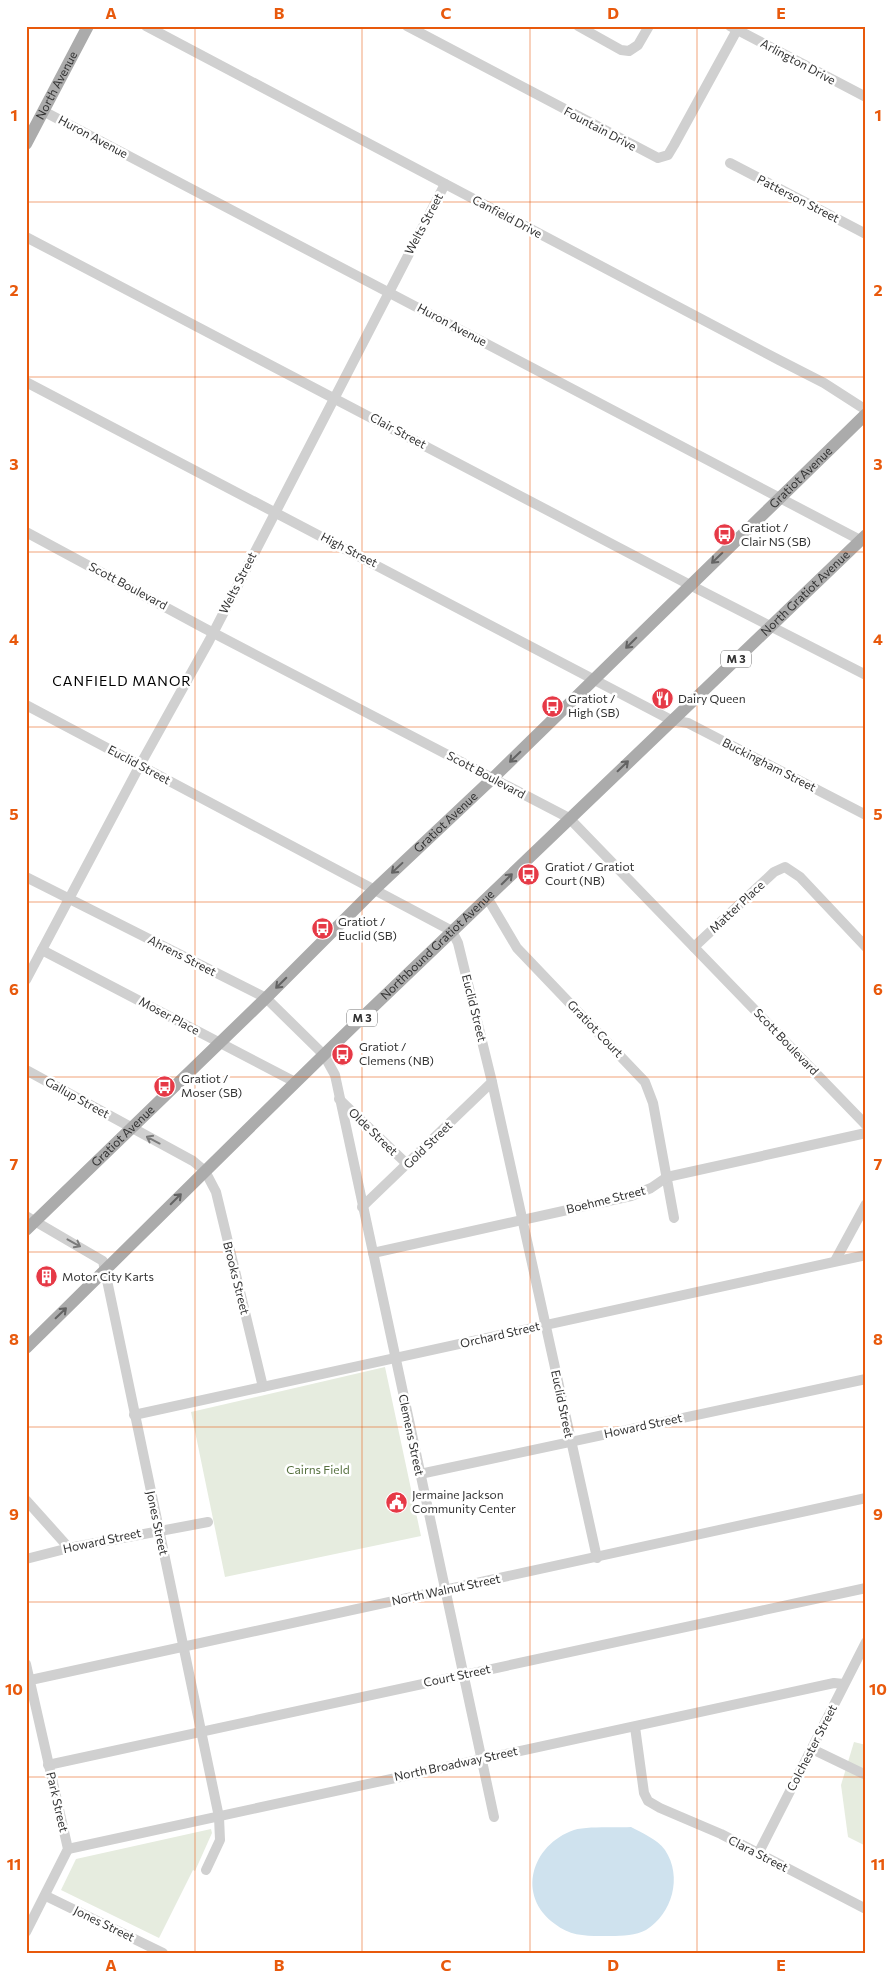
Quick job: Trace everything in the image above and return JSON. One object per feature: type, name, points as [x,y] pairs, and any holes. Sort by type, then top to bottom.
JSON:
[{"type":"main road","name":"North Avenue","points":[[26,144],[88,26]]},
{"type":"main road","name":"Gratiot Avenue","points":[[30,1222],[266,998],[375,889],[493,778],[866,414]]},
{"type":"main road","name":"North Gratiot Avenue","points":[[701,692],[863,538]]},
{"type":"main road","name":"Northbound Gratiot Avenue","points":[[26,1348],[295,1082],[701,692]]},
{"type":"street","name":"Canfield Drive","points":[[146,26],[824,383],[866,410]]},
{"type":"street","name":"Fountain Drive","points":[[407,26],[658,158],[668,155],[674,146],[733,28]]},
{"type":"street","points":[[578,26],[621,50],[629,51],[638,45],[649,26]]},
{"type":"street","name":"Arlington Drive","points":[[733,28],[866,97]]},
{"type":"street","name":"Huron Avenue","points":[[43,111],[780,498],[863,538]]},
{"type":"street","name":"Patterson Street","points":[[730,163],[866,234]]},
{"type":"street","name":"Welts Street","points":[[26,980],[29,968],[42,950],[213,632],[333,397],[445,184]]},
{"type":"street","name":"Clair Street","points":[[26,237],[690,585],[866,675]]},
{"type":"street","name":"High Street","points":[[26,382],[671,720]]},
{"type":"street","name":"Scott Boulevard","points":[[26,532],[569,818],[866,1125]]},
{"type":"street","name":"Euclid Street","points":[[26,705],[452,931],[458,943],[492,1082],[597,1558]]},
{"type":"street","name":"Buckingham Street","points":[[671,720],[688,723],[866,815]]},
{"type":"street","name":"Matter Place","points":[[694,947],[774,872],[784,867],[800,877],[866,947]]},
{"type":"street","name":"Ahrens Street","points":[[26,876],[69,900],[266,998],[324,1055]]},
{"type":"street","name":"Gratiot Court","points":[[488,898],[517,948],[645,1082],[653,1103],[674,1218]]},
{"type":"street","name":"Moser Place","points":[[42,950],[295,1082]]},
{"type":"street","name":"Clemens Street","points":[[324,1055],[335,1075],[338,1098],[494,1818]]},
{"type":"street","name":"Gallup Street","points":[[26,1070],[193,1161],[205,1171]]},
{"type":"street","name":"Gold Street","points":[[362,1207],[408,1165],[492,1082]]},
{"type":"street","name":"Olde Street","points":[[338,1098],[408,1165]]},
{"type":"street","name":"Boehme Street","points":[[373,1253],[631,1196],[652,1188],[668,1177],[866,1133]]},
{"type":"street","name":"Brooks Street","points":[[205,1171],[216,1192],[263,1387]]},
{"type":"street","points":[[835,1261],[866,1204]]},
{"type":"street","points":[[30,1222],[103,1261],[105,1270]]},
{"type":"street","name":"Orchard Street","points":[[134,1415],[866,1255]]},
{"type":"street","name":"Jones Street","points":[[105,1270],[219,1817],[220,1840],[206,1870]]},
{"type":"street","name":"Howard Street","points":[[420,1474],[866,1379]]},
{"type":"street","name":"North Walnut Street","points":[[28,1681],[866,1498]]},
{"type":"street","points":[[27,1502],[69,1548]]},
{"type":"street","name":"Howard Street","points":[[26,1558],[158,1530],[208,1522]]},
{"type":"street","name":"Court Street","points":[[48,1765],[866,1588]]},
{"type":"street","name":"Colchester Street","points":[[758,1854],[866,1642]]},
{"type":"street","name":"Park Street","points":[[26,1664],[28,1681],[68,1849],[46,1896],[26,1932]]},
{"type":"street","name":"North Broadway Street","points":[[68,1849],[834,1683],[844,1684]]},
{"type":"street","name":"Clara Street","points":[[635,1727],[644,1793],[648,1801],[721,1834],[866,1909]]},
{"type":"street","points":[[812,1748],[866,1775]]},
{"type":"street","name":"Jones Street","points":[[46,1896],[163,1953]]},
{"type":"green space","name":"Cairns Field","points":[[385,1367],[421,1536],[225,1577],[191,1412]]},
{"type":"green space","points":[[854,1742],[866,1745],[866,1846],[848,1837],[841,1785]]},
{"type":"green space","points":[[211,1829],[212,1833],[195,1871],[193,1870],[159,1938],[61,1890],[76,1859]]},
{"type":"water","points":[[631,1827],[658,1843],[665,1850],[670,1861],[674,1883],[668,1905],[662,1915],[646,1930],[624,1936],[582,1935],[566,1931],[555,1924],[543,1913],[535,1900],[533,1886],[534,1872],[539,1859],[547,1847],[559,1837],[574,1830]]},
{"type":"place","name":"Gratiot / Clair NS (SB)","points":[[725,535]]},
{"type":"place","name":"Dairy Queen","points":[[662,699]]},
{"type":"place","name":"Gratiot / High (SB)","points":[[552,706]]},
{"type":"place","name":"Gratiot / Gratiot Court (NB)","points":[[529,874]]},
{"type":"place","name":"Gratiot / Euclid (SB)","points":[[322,929]]},
{"type":"place","name":"Gratiot / Clemens (NB)","points":[[343,1054]]},
{"type":"place","name":"Gratiot / Moser (SB)","points":[[165,1086]]},
{"type":"place","name":"Motor City Karts","points":[[46,1277]]},
{"type":"place","name":"Jermaine Jackson Community Center","points":[[396,1502]]},
{"type":"district","name":"CANFIELD MANOR","points":[[122,681]]}]
